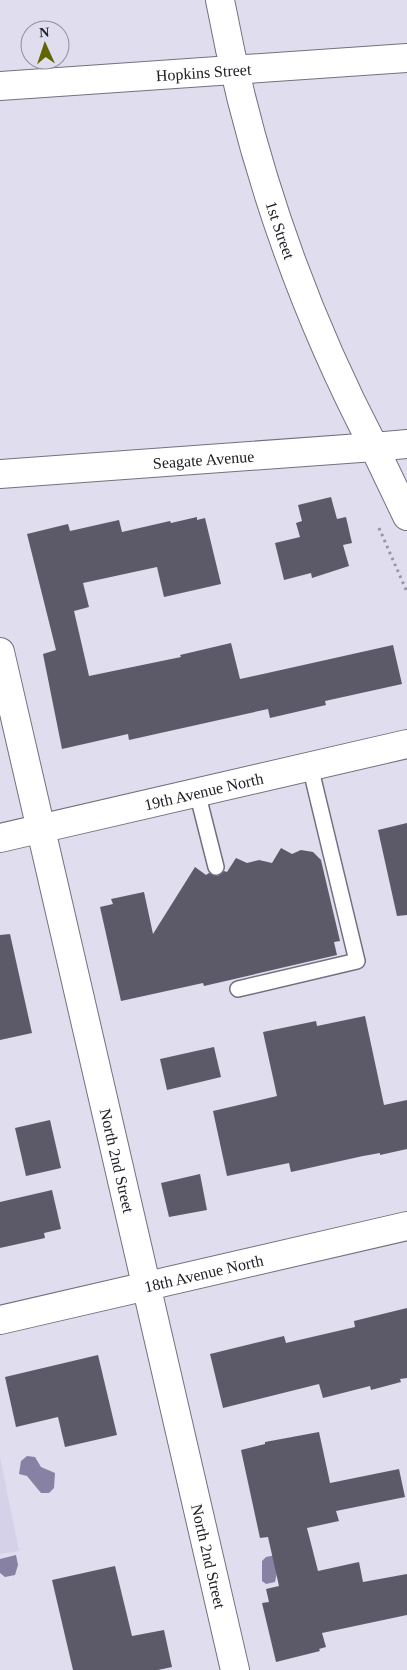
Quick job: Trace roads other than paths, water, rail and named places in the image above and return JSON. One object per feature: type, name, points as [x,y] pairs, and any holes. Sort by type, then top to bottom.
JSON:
[{"type":"street","name":"1st Street","points":[[220,0],[233,69],[265,189],[309,308],[352,404],[407,516]]},
{"type":"street","name":"Hopkins Street","points":[[0,86],[407,58]]},
{"type":"street","name":"Seagate Avenue","points":[[0,474],[407,444]]},
{"type":"street","name":"North 2nd Street","points":[[0,652],[235,1670]]},
{"type":"street","name":"19th Avenue North","points":[[0,838],[407,744]]},
{"type":"street","name":"18th Avenue North","points":[[0,1320],[407,1226]]},
{"type":"lane","points":[[238,989],[357,961],[310,766]]},
{"type":"lane","points":[[197,792],[216,868]]}]
